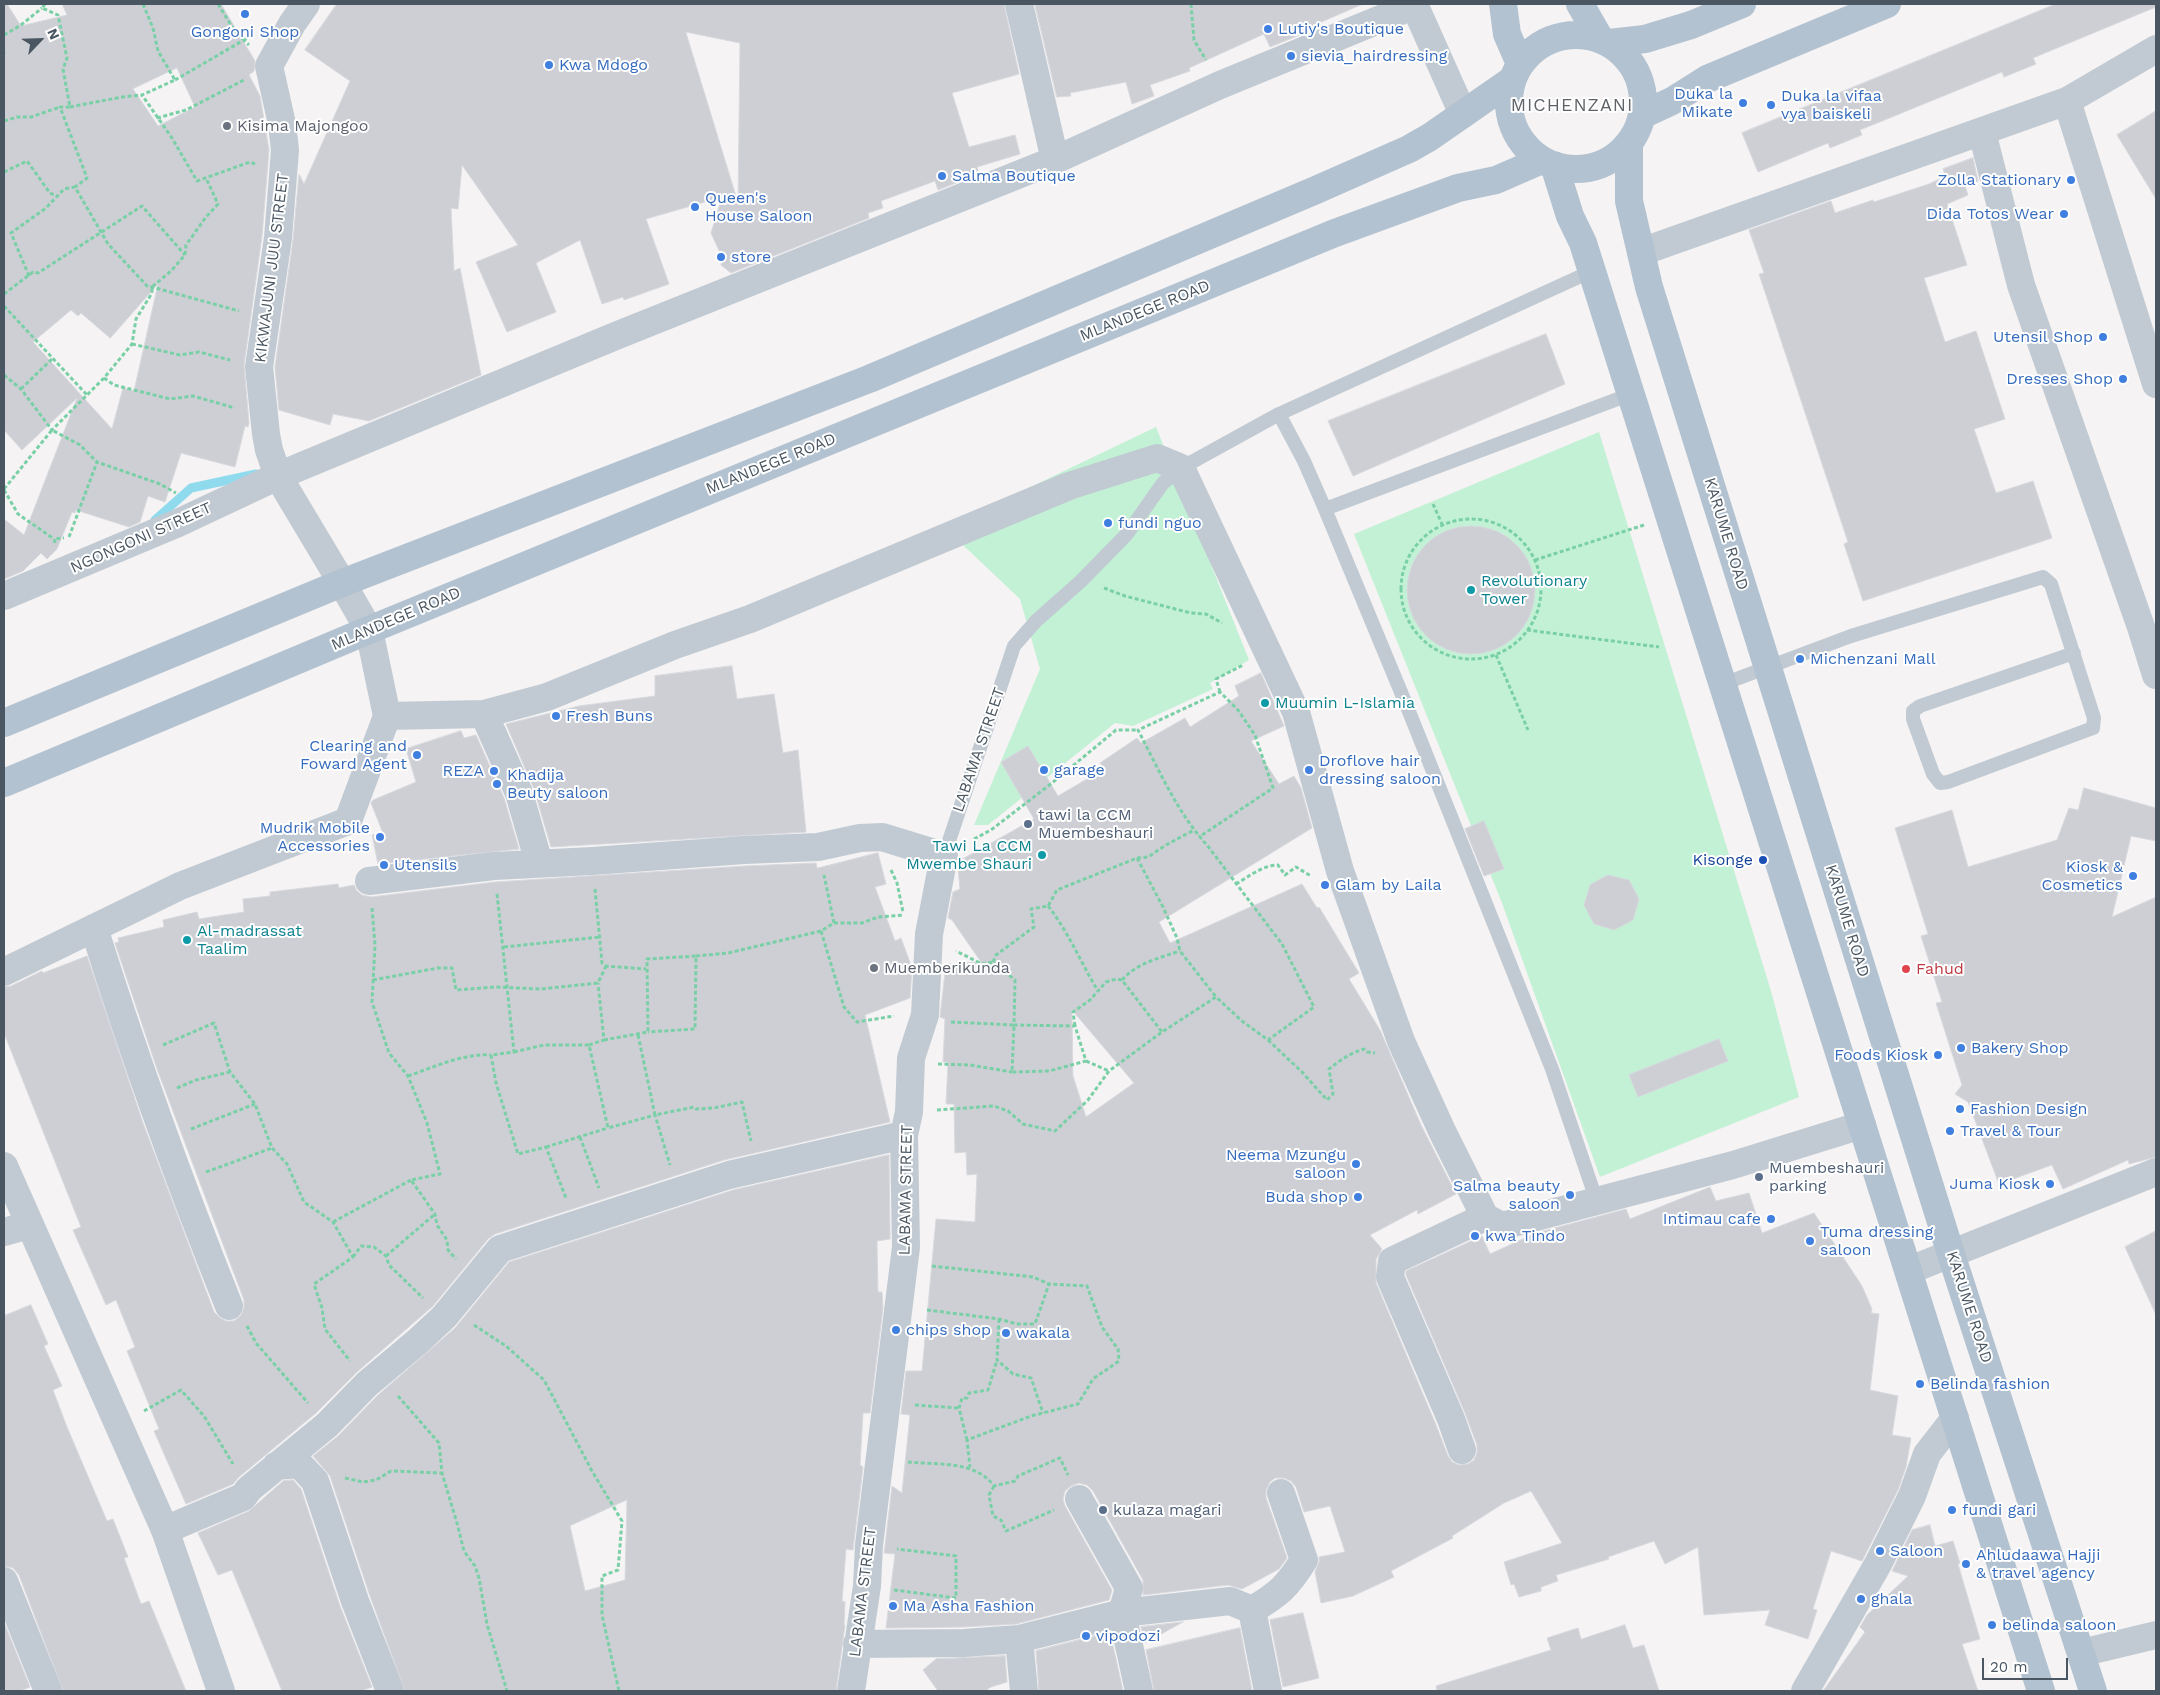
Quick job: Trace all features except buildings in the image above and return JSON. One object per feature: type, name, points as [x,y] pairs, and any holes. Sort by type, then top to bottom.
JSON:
[{"type":"main road","points":[[1503,4],[1507,34],[1516,72],[1509,106],[1516,132],[1523,143],[1548,163],[1573,169],[1592,167],[1615,157],[1629,144],[1638,127],[1642,115],[1643,102],[1639,78],[1626,56],[1605,41],[1580,4]]},
{"type":"main road","points":[[4,723],[342,583],[869,379],[1400,153],[1430,138],[1463,114],[1516,72],[1541,44],[1554,38],[1581,34],[1605,41],[1645,39],[1691,25],[1742,4]]},
{"type":"main road","points":[[1642,115],[1672,101],[1707,79],[1887,4]]},
{"type":"main road","name":"KARUME ROAD","points":[[1629,144],[1629,201],[1636,238],[1649,287],[1951,1254],[2094,1691]]},
{"type":"main road","points":[[1548,163],[1583,243],[1862,1125],[1910,1270],[2041,1691]]},
{"type":"main road","name":"MLANDEGE ROAD","points":[[4,783],[369,630],[1334,233],[1458,188],[1496,180],[1548,163]]},
{"type":"main road","points":[[869,379],[886,417]]},
{"type":"street","points":[[269,66],[292,24],[306,4]]},
{"type":"street","points":[[1019,4],[1056,160]]},
{"type":"street","points":[[1415,4],[1463,114]]},
{"type":"street","name":"NGONGONI STREET","points":[[4,596],[189,518],[278,476],[618,335],[1056,160],[1220,84],[1415,4]]},
{"type":"street","points":[[1641,252],[2067,101],[2156,49]]},
{"type":"street","name":"KIKWAJUNI JUU STREET","points":[[269,66],[282,124],[285,150],[284,174],[267,319],[259,367],[268,450],[278,476],[369,630],[387,716]]},
{"type":"street","points":[[2067,101],[2156,384]]},
{"type":"street","points":[[1982,132],[2021,285],[2141,627],[2156,675]]},
{"type":"street","points":[[4,972],[180,886],[348,821],[387,716],[484,714],[547,697],[675,645],[750,619],[1069,486],[1157,458],[1181,468],[1296,712],[1340,871],[1401,1040],[1442,1131],[1485,1218],[1502,1226],[1733,1166],[1862,1125]]},
{"type":"street","points":[[484,714],[519,793],[539,863]]},
{"type":"street","points":[[370,881],[494,866],[744,850],[818,848],[860,838],[882,837],[944,856]]},
{"type":"street","name":"LABAMA STREET","points":[[851,1691],[866,1586],[869,1545],[906,1248],[906,1123],[911,1058],[925,1015],[929,934],[944,856]]},
{"type":"street","points":[[94,928],[164,1139],[229,1306]]},
{"type":"street","points":[[165,1530],[243,1497],[249,1489],[327,1425],[373,1379],[448,1313],[500,1249],[678,1191],[906,1123]]},
{"type":"street","points":[[4,1166],[16,1229],[119,1424],[165,1530],[221,1691]]},
{"type":"street","points":[[1910,1270],[2156,1172]]},
{"type":"street","points":[[1462,1450],[1451,1419],[1390,1278],[1392,1261],[1485,1218]]},
{"type":"street","points":[[1805,1691],[1878,1564],[1912,1496],[1928,1454],[1955,1418]]},
{"type":"street","points":[[276,1466],[299,1464],[315,1481],[355,1601],[390,1691]]},
{"type":"street","points":[[1252,1610],[1276,1596],[1292,1579],[1304,1560],[1281,1493]]},
{"type":"street","points":[[1079,1499],[1129,1588],[1122,1613],[1139,1691]]},
{"type":"street","points":[[4,1581],[48,1691]]},
{"type":"street","points":[[857,1644],[964,1643],[1019,1639],[1122,1613],[1230,1601],[1252,1610]]},
{"type":"street","points":[[1252,1610],[1268,1691]]},
{"type":"street","points":[[2081,1653],[2156,1636]]},
{"type":"street","points":[[1019,1639],[1024,1691]]},
{"type":"lane","name":"LABAMA STREET","points":[[944,856],[1014,646],[1036,621],[1081,581],[1127,534],[1163,483],[1181,468],[1279,414],[1592,271]]},
{"type":"lane","points":[[1326,509],[1631,394]]},
{"type":"lane","points":[[1279,414],[1304,461],[1326,509],[1408,709],[1552,1069],[1598,1202]]},
{"type":"lane","points":[[1723,684],[1851,636],[2043,577],[2051,584],[2074,653],[2094,718],[2093,728],[1948,782],[1940,783],[1930,765],[1913,719],[1913,711],[1920,706],[2074,653]]},
{"type":"path","points":[[4,35],[20,26],[45,4]]},
{"type":"path","points":[[150,4],[144,5],[153,28],[158,50],[175,80]]},
{"type":"path","points":[[157,118],[186,110],[269,66],[234,30],[218,4]]},
{"type":"path","points":[[1192,4],[1194,40],[1220,84]]},
{"type":"path","points":[[42,8],[58,15],[68,58],[63,68],[70,107]]},
{"type":"path","points":[[4,121],[17,117],[31,117],[60,107],[142,95],[175,80],[244,40]]},
{"type":"path","points":[[142,95],[172,138],[197,181],[250,162],[284,174]]},
{"type":"path","points":[[29,276],[11,233],[41,212],[64,189],[75,187],[86,178],[60,107]]},
{"type":"path","points":[[4,172],[27,161],[50,193],[57,196]]},
{"type":"path","points":[[97,462],[69,538],[54,539],[18,514],[4,489],[52,430],[104,378],[132,344],[136,319],[152,293],[152,287],[171,271],[185,255],[186,245],[218,204],[206,178]]},
{"type":"path","points":[[75,187],[108,244],[148,287],[267,319]]},
{"type":"path","points":[[4,294],[33,272],[38,273],[142,206],[185,255]]},
{"type":"path","points":[[4,306],[87,395]]},
{"type":"path","points":[[132,344],[180,355],[199,352],[259,367]]},
{"type":"path","points":[[21,389],[54,358]]},
{"type":"path","points":[[4,374],[21,389],[52,430],[80,445],[97,462],[172,489],[181,497],[189,518]]},
{"type":"path","points":[[104,378],[114,385],[170,399],[193,396],[265,416]]},
{"type":"path","points":[[1433,504],[1442,524]]},
{"type":"path","points":[[1535,560],[1670,516]]},
{"type":"path","points":[[1469,518],[1496,523],[1519,537],[1535,560],[1542,588],[1537,616],[1520,640],[1496,656],[1469,660],[1443,654],[1420,638],[1406,616],[1400,589],[1405,562],[1420,540],[1442,524],[1469,518]]},
{"type":"path","points":[[54,539],[57,561],[55,576]]},
{"type":"path","points":[[1081,581],[1125,596],[1191,613],[1206,614],[1223,623]]},
{"type":"path","points":[[1527,630],[1659,647]]},
{"type":"path","points":[[1199,837],[1273,788],[1255,735],[1238,710],[1220,692],[1216,679],[1234,670],[1265,645]]},
{"type":"path","points":[[1496,656],[1528,730]]},
{"type":"path","points":[[944,856],[990,830],[1052,784],[1116,730],[1138,730],[1220,692]]},
{"type":"path","points":[[1138,730],[1194,830],[1282,944],[1314,1007],[1268,1040]]},
{"type":"path","points":[[1048,906],[1057,890],[1137,858],[1148,857],[1194,830]]},
{"type":"path","points":[[818,848],[834,923]]},
{"type":"path","points":[[1137,858],[1163,907],[1177,938],[1180,951],[1216,997],[1242,1021],[1268,1040],[1302,1072],[1327,1100],[1333,1094],[1329,1069],[1343,1058],[1364,1049],[1367,1052],[1373,1053],[1394,1049],[1401,1040]]},
{"type":"path","points":[[592,861],[602,963],[606,966],[646,969]]},
{"type":"path","points":[[1236,884],[1273,865],[1278,865],[1285,875],[1296,867],[1319,880],[1340,871]]},
{"type":"path","points":[[494,866],[514,1052]]},
{"type":"path","points":[[333,1222],[412,1180],[440,1174],[427,1123],[408,1076],[389,1053],[372,1002],[375,945],[370,881]]},
{"type":"path","points":[[993,962],[996,955],[1034,927],[1031,909],[1048,906]]},
{"type":"path","points":[[1048,906],[1060,921],[1079,960],[1098,992]]},
{"type":"path","points":[[648,1032],[647,959],[728,953],[821,931],[834,923],[862,923],[878,917],[904,915],[929,934],[969,959],[982,964],[993,962],[1015,980],[1012,1072]]},
{"type":"path","points":[[821,931],[844,1007],[857,1022],[885,1016],[925,1015],[941,1022],[1075,1026]]},
{"type":"path","points":[[504,947],[600,937]]},
{"type":"path","points":[[1122,980],[1129,972],[1150,961],[1180,951]]},
{"type":"path","points":[[408,1076],[482,1054],[491,1055],[514,1052],[544,1045],[589,1045],[604,1040],[638,1036],[648,1032],[695,1029],[696,956]]},
{"type":"path","points":[[604,1040],[598,983],[606,966]]},
{"type":"path","points":[[373,980],[438,968],[452,968],[456,990],[507,987],[540,989],[598,983]]},
{"type":"path","points":[[1086,1061],[1075,1026],[1073,1012],[1098,992],[1106,982],[1116,979],[1122,980],[1162,1032]]},
{"type":"path","points":[[906,1123],[994,1106],[1008,1111],[1023,1124],[1055,1131],[1088,1100],[1109,1071],[1162,1032],[1216,997]]},
{"type":"path","points":[[136,1057],[214,1023],[230,1072],[255,1104],[272,1148],[287,1164],[304,1202],[333,1222],[353,1257]]},
{"type":"path","points":[[638,1036],[656,1115],[678,1191]]},
{"type":"path","points":[[589,1045],[608,1128]]},
{"type":"path","points":[[491,1055],[496,1084],[518,1154],[694,1106],[696,1109],[714,1108],[742,1102],[757,1168]]},
{"type":"path","points":[[911,1058],[938,1064],[970,1065],[1012,1072],[1049,1071],[1086,1061],[1109,1071]]},
{"type":"path","points":[[151,1098],[196,1080],[230,1072]]},
{"type":"path","points":[[164,1139],[255,1104]]},
{"type":"path","points":[[580,1137],[608,1213]]},
{"type":"path","points":[[546,1147],[576,1223]]},
{"type":"path","points":[[180,1182],[272,1148]]},
{"type":"path","points":[[412,1180],[435,1214],[437,1225],[447,1240],[448,1250],[455,1258],[480,1273]]},
{"type":"path","points":[[386,1256],[415,1229],[435,1214]]},
{"type":"path","points":[[507,1691],[488,1624],[479,1578],[475,1566],[464,1551],[458,1523],[442,1472],[439,1443],[325,1330],[322,1308],[314,1284],[353,1257],[361,1246],[374,1247],[386,1256],[389,1266],[448,1313],[506,1346],[544,1380],[592,1470],[622,1521],[618,1570],[602,1576],[602,1615],[619,1691]]},
{"type":"path","points":[[904,1262],[1033,1277],[1049,1284],[1087,1286],[1102,1328],[1118,1349],[1119,1361],[1093,1379],[1078,1404],[1043,1413],[967,1440]]},
{"type":"path","points":[[898,1305],[952,1314],[999,1319],[1017,1324],[1035,1324],[1049,1284]]},
{"type":"path","points":[[229,1306],[238,1308],[256,1343],[327,1425]]},
{"type":"path","points":[[970,1467],[967,1440],[959,1408],[962,1398],[967,1398],[969,1393],[988,1390],[997,1360],[999,1319]]},
{"type":"path","points":[[997,1360],[1013,1374],[1031,1378],[1043,1413]]},
{"type":"path","points":[[119,1424],[182,1390],[204,1416],[249,1489]]},
{"type":"path","points":[[887,1399],[899,1404],[959,1408]]},
{"type":"path","points":[[1060,1458],[1079,1499],[1006,1532],[1001,1520],[993,1516],[989,1495],[994,1486],[1015,1481],[1018,1476],[1060,1458]]},
{"type":"path","points":[[880,1460],[970,1467],[989,1479],[994,1486]]},
{"type":"path","points":[[315,1481],[332,1476],[363,1482],[376,1480],[391,1471],[442,1472]]},
{"type":"path","points":[[866,1586],[956,1598],[956,1556],[869,1545]]},
{"type":"green space","points":[[1156,427],[1249,660],[1210,683],[1213,689],[1133,726],[1115,723],[988,825],[974,825],[1040,669],[1020,599],[945,528]]},
{"type":"green space","points":[[1599,432],[1771,991],[1799,1097],[1600,1177],[1502,903],[1354,534]]},
{"type":"waterway","points":[[155,520],[191,488],[256,474]]},
{"type":"place","name":"Gongoni Shop","points":[[245,14]]},
{"type":"place","name":"Lutiy's Boutique","points":[[1268,29]]},
{"type":"place","name":"sievia_hairdressing","points":[[1291,56]]},
{"type":"place","name":"Kwa Mdogo","points":[[549,65]]},
{"type":"place","name":"Duka la Mikate","points":[[1743,103]]},
{"type":"place","name":"Duka la vifaa vya baiskeli","points":[[1771,105]]},
{"type":"place","name":"Kisima Majongoo","points":[[227,126]]},
{"type":"place","name":"Salma Boutique","points":[[942,176]]},
{"type":"place","name":"Zolla Stationary","points":[[2071,180]]},
{"type":"place","name":"Queen's House Saloon","points":[[695,207]]},
{"type":"place","name":"Dida Totos Wear","points":[[2064,214]]},
{"type":"place","name":"store","points":[[721,257]]},
{"type":"place","name":"Utensil Shop","points":[[2103,337]]},
{"type":"place","name":"Dresses Shop","points":[[2123,379]]},
{"type":"place","name":"fundi nguo","points":[[1108,523]]},
{"type":"place","name":"Revolutionary Tower","points":[[1471,590]]},
{"type":"place","name":"Michenzani Mall","points":[[1800,659]]},
{"type":"place","name":"Muumin L-Islamia","points":[[1265,703]]},
{"type":"place","name":"Fresh Buns","points":[[556,716]]},
{"type":"place","name":"Clearing and Foward Agent","points":[[417,755]]},
{"type":"place","name":"garage","points":[[1044,770]]},
{"type":"place","name":"Droflove hair dressing saloon","points":[[1309,770]]},
{"type":"place","name":"REZA","points":[[494,771]]},
{"type":"place","name":"Khadija Beuty saloon","points":[[497,784]]},
{"type":"place","name":"tawi la CCM Muembeshauri","points":[[1028,824]]},
{"type":"place","name":"Mudrik Mobile Accessories","points":[[380,837]]},
{"type":"place","name":"Tawi La CCM Mwembe Shauri","points":[[1042,855]]},
{"type":"place","name":"Kisonge","points":[[1763,860]]},
{"type":"place","name":"Utensils","points":[[384,865]]},
{"type":"place","name":"Kiosk & Cosmetics","points":[[2133,876]]},
{"type":"place","name":"Glam by Laila","points":[[1325,885]]},
{"type":"place","name":"Al-madrassat Taalim","points":[[187,940]]},
{"type":"place","name":"Muemberikunda","points":[[874,968]]},
{"type":"place","name":"Fahud","points":[[1906,969]]},
{"type":"place","name":"Bakery Shop","points":[[1961,1048]]},
{"type":"place","name":"Foods Kiosk","points":[[1938,1055]]},
{"type":"place","name":"Fashion Design","points":[[1960,1109]]},
{"type":"place","name":"Travel & Tour","points":[[1950,1131]]},
{"type":"place","name":"Neema Mzungu saloon","points":[[1356,1164]]},
{"type":"place","name":"Muembeshauri parking","points":[[1759,1177]]},
{"type":"place","name":"Juma Kiosk","points":[[2050,1184]]},
{"type":"place","name":"Salma beauty saloon","points":[[1570,1195]]},
{"type":"place","name":"Buda shop","points":[[1358,1197]]},
{"type":"place","name":"Intimau cafe","points":[[1771,1219]]},
{"type":"place","name":"kwa Tindo","points":[[1475,1236]]},
{"type":"place","name":"Tuma dressing saloon","points":[[1810,1241]]},
{"type":"place","name":"chips shop","points":[[896,1330]]},
{"type":"place","name":"wakala","points":[[1006,1333]]},
{"type":"place","name":"Belinda fashion","points":[[1920,1384]]},
{"type":"place","name":"kulaza magari","points":[[1103,1510]]},
{"type":"place","name":"fundi gari","points":[[1952,1510]]},
{"type":"place","name":"Saloon","points":[[1880,1551]]},
{"type":"place","name":"Ahludaawa Hajji & travel agency","points":[[1966,1564]]},
{"type":"place","name":"ghala","points":[[1861,1599]]},
{"type":"place","name":"Ma Asha Fashion","points":[[893,1606]]},
{"type":"place","name":"belinda saloon","points":[[1992,1625]]},
{"type":"place","name":"vipodozi","points":[[1086,1636]]},
{"type":"district","name":"MICHENZANI","points":[[1572,106]]}]
